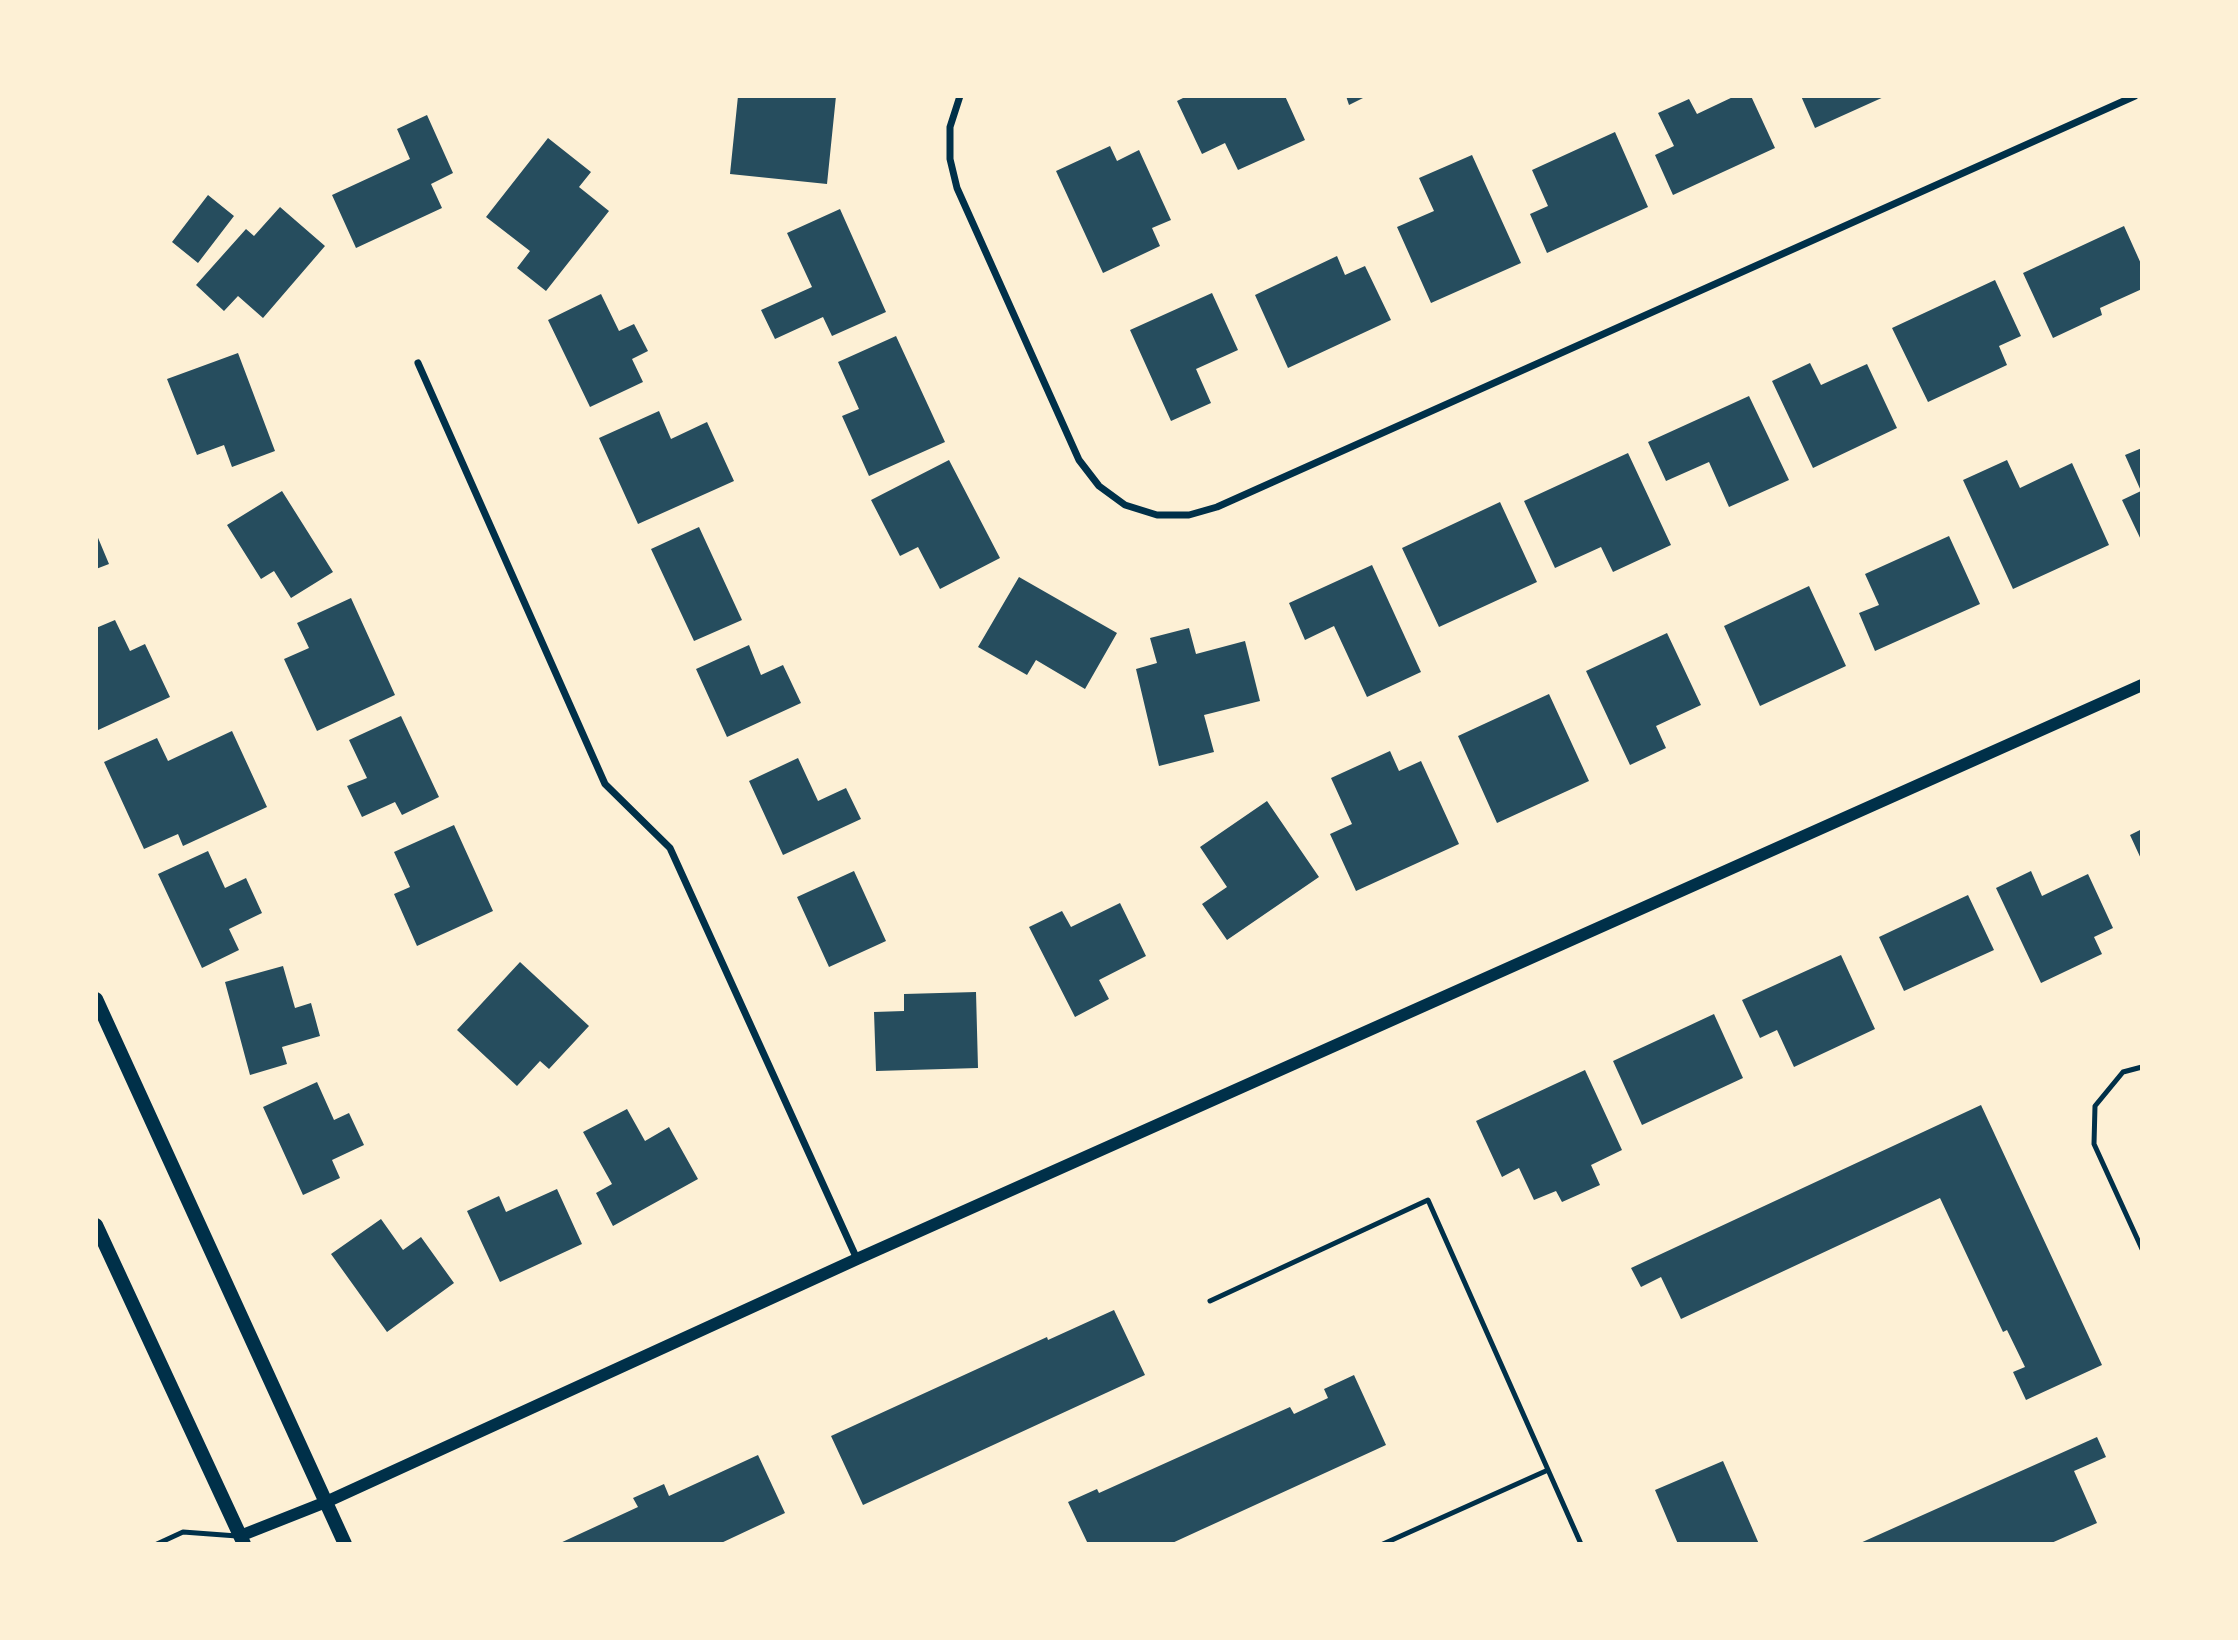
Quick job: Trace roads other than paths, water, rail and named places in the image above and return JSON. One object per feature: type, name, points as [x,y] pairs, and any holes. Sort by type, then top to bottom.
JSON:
[{"type":"main road","points":[[96,999],[345,1544]]},
{"type":"main road","points":[[96,1225],[238,1541]]},
{"type":"street","points":[[960,96],[950,127],[950,159],[957,188],[1079,460],[1099,486],[1125,505],[1157,515],[1189,515],[1217,507],[2136,96]]},
{"type":"street","points":[[418,363],[605,784],[670,848],[858,1259]]},
{"type":"street","points":[[238,1541],[858,1259],[2142,685]]},
{"type":"lane","points":[[2142,1067],[2123,1072],[2095,1106],[2094,1144],[2142,1248]]},
{"type":"lane","points":[[1210,1301],[1428,1200],[1581,1544]]},
{"type":"lane","points":[[1383,1544],[1548,1470]]},
{"type":"lane","points":[[156,1544],[183,1532],[238,1541]]}]
